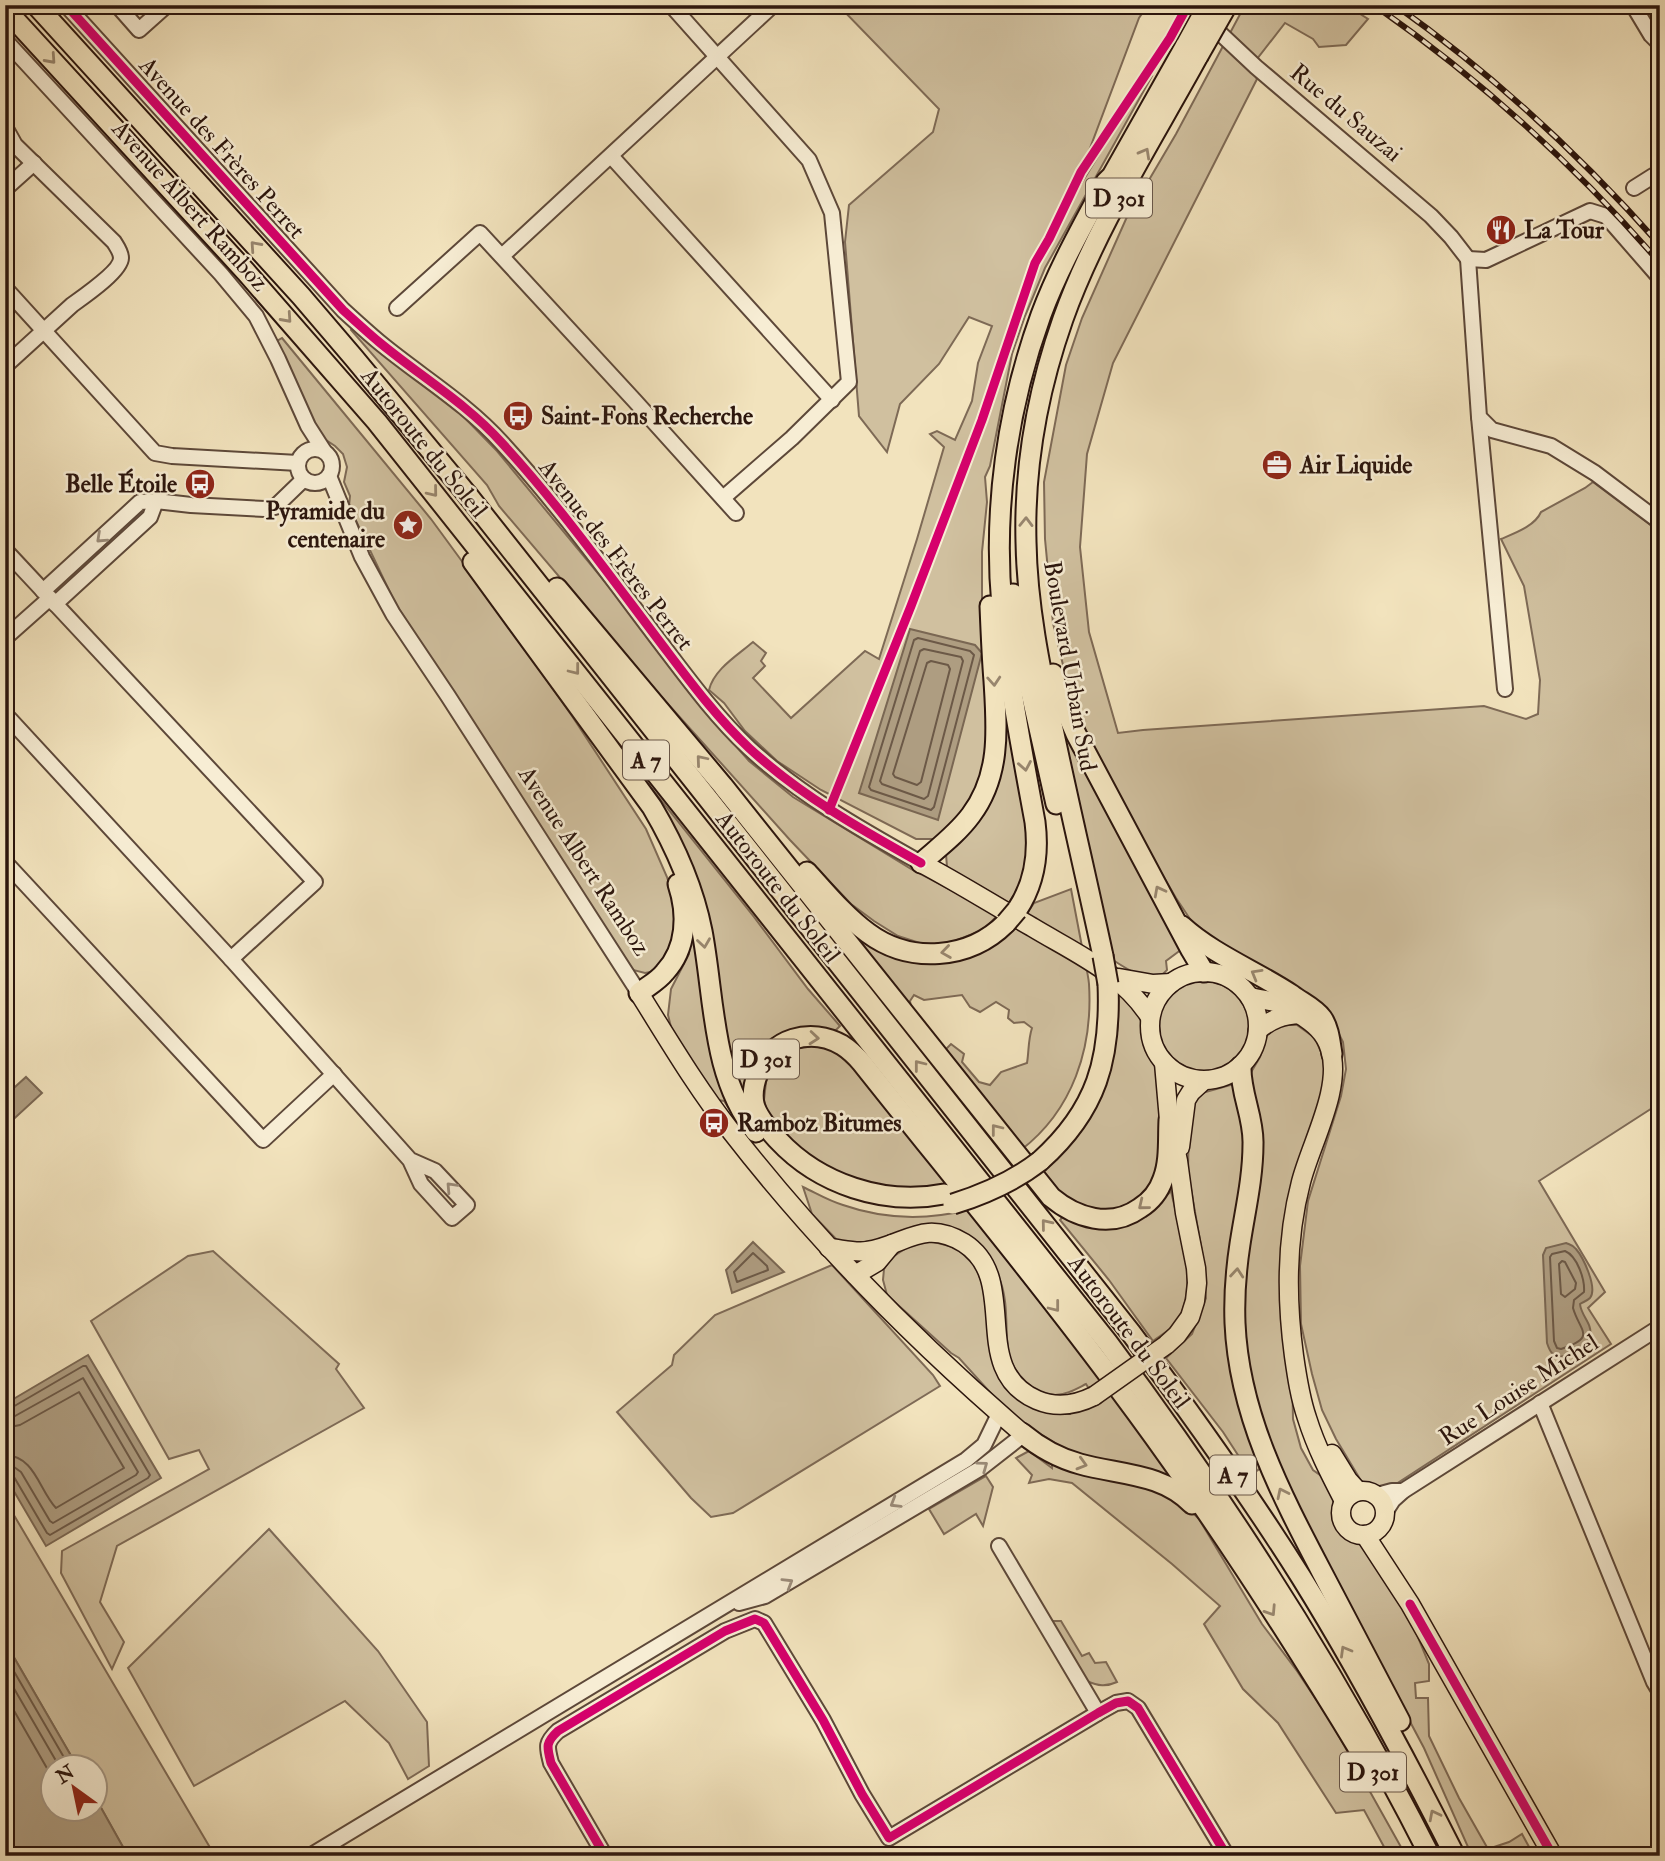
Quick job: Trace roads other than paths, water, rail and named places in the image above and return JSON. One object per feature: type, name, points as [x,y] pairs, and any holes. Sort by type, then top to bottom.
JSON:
[{"type":"highway","name":"Autoroute du Soleil","points":[[36,5],[301,296],[466,493],[1078,1265],[1170,1385],[1300,1575],[1361,1678],[1455,1856]]},
{"type":"highway","name":"Boulevard Urbain Sud","points":[[1096,953],[1040,666],[1028,590],[1026,539],[1029,468],[1039,403],[1054,347],[1071,299],[1096,242],[1192,50],[1208,5]]},
{"type":"highway","name":"Boulevard Urbain Sud","points":[[1112,176],[1192,50],[1227,5]]},
{"type":"highway","name":"Autoroute du Soleil","points":[[5,9],[300,331],[377,422],[1080,1307],[1169,1425],[1296,1615],[1379,1759],[1430,1856]]},
{"type":"highway","points":[[723,786],[736,794],[846,914],[867,933],[885,943],[930,954],[970,947],[987,939],[1012,917],[1026,896],[1033,876],[1037,844],[1009,674],[1002,606],[999,538],[1003,474],[1025,366],[1042,314],[1073,244],[1106,182],[1112,176]]},
{"type":"highway","points":[[920,863],[970,817],[984,795],[990,778],[996,753],[997,724],[990,622],[989,537],[994,467],[1004,413],[1024,336],[1042,288],[1099,183],[1112,176]]},
{"type":"highway","name":"D 301","points":[[451,514],[460,544],[652,807],[669,835],[696,902],[719,1046],[734,1094],[751,1127],[767,1146],[788,1166],[842,1197],[895,1208],[923,1209],[1036,1157],[1080,1090],[1095,1041],[1106,979],[1096,953],[1019,637],[1011,574],[1010,511],[1022,418],[1042,338],[1065,277],[1111,185],[1112,176]]},
{"type":"highway","points":[[466,493],[491,507],[723,786],[1039,1183],[1058,1203],[1080,1215],[1101,1219],[1124,1217],[1144,1205],[1156,1194],[1164,1177],[1169,1120]]},
{"type":"highway","points":[[1028,590],[1066,713],[1204,972]]},
{"type":"highway","points":[[597,733],[602,749],[664,849],[683,904],[684,927],[677,954],[665,973],[639,993]]},
{"type":"highway","points":[[1172,916],[1204,944],[1313,1009],[1328,1030],[1332,1054]]},
{"type":"highway","name":"D 301","points":[[948,1199],[930,1196],[903,1197],[861,1191],[806,1164],[773,1134],[755,1107],[754,1084],[761,1065],[772,1051],[783,1043],[810,1036],[837,1043],[862,1063],[1106,1371],[1177,1469],[1322,1689],[1423,1856]]},
{"type":"highway","points":[[1241,1066],[1241,1079],[1254,1134],[1253,1159],[1238,1256],[1235,1302],[1244,1390],[1258,1437],[1280,1490],[1420,1760],[1414,1775]]},
{"type":"highway","points":[[1022,1433],[1041,1448],[1064,1459],[1152,1479],[1172,1487],[1191,1503],[1222,1546],[1234,1554]]},
{"type":"main road","name":"Avenue des Frères Perret","points":[[920,863],[1086,959],[1106,979]]},
{"type":"main road","points":[[1204,972],[1227,977],[1240,985],[1250,997],[1257,1013],[1258,1030],[1253,1050],[1241,1066],[1223,1077],[1203,1081],[1182,1076],[1164,1063],[1152,1045],[1149,1031],[1150,1017],[1157,998],[1171,983],[1190,974],[1204,972]]},
{"type":"main road","points":[[1106,979],[1153,984],[1171,983]]},
{"type":"main road","points":[[1106,979],[1139,999],[1150,1017]]},
{"type":"main road","name":"Avenue Albert Ramboz","points":[[639,993],[729,1130],[810,1228],[940,1359],[1022,1433]]},
{"type":"main road","points":[[1250,997],[1286,1005],[1311,1021],[1318,1028],[1332,1054],[1334,1075],[1331,1092],[1301,1181],[1292,1227],[1288,1280],[1292,1342],[1319,1426],[1329,1450],[1348,1480],[1351,1496]]},
{"type":"main road","points":[[1258,1030],[1280,1016],[1300,1014]]},
{"type":"main road","points":[[852,1271],[892,1244],[911,1236],[933,1233],[952,1237],[969,1247],[982,1261],[990,1277],[995,1302],[998,1347],[1004,1368],[1012,1381],[1030,1396],[1049,1404],[1072,1404],[1094,1396],[1166,1345],[1177,1335],[1194,1307],[1196,1268],[1169,1120],[1164,1063]]},
{"type":"main road","points":[[1178,1161],[1184,1106],[1191,1092],[1203,1081]]},
{"type":"main road","points":[[829,1248],[872,1257]]},
{"type":"main road","points":[[872,1257],[877,1297]]},
{"type":"main road","points":[[1377,1517],[1356,1534],[1347,1529],[1341,1510],[1351,1496],[1368,1491],[1410,1604],[1553,1856]]},
{"type":"street","name":"Avenue des Frères Perret","points":[[66,5],[344,310],[380,342],[449,394],[504,445],[556,505],[708,704],[732,731],[806,794],[920,863]]},
{"type":"street","points":[[117,5],[139,30],[167,5]]},
{"type":"street","points":[[671,5],[809,160],[832,213],[849,382],[792,438],[723,498]]},
{"type":"street","points":[[502,256],[773,5]]},
{"type":"street","name":"Rue du Sauzai","points":[[1190,5],[1256,67],[1432,216],[1468,259]]},
{"type":"street","points":[[1633,5],[1651,35],[1660,44]]},
{"type":"street","name":"Avenue Albert Ramboz","points":[[5,40],[221,274],[256,316],[308,426],[324,451]]},
{"type":"street","points":[[5,127],[10,149],[34,163],[114,242],[121,260],[117,268],[5,366]]},
{"type":"street","points":[[611,156],[832,400]]},
{"type":"street","points":[[5,189],[34,163]]},
{"type":"street","points":[[1634,188],[1653,176],[1660,178]]},
{"type":"street","points":[[1505,689],[1479,417],[1468,259],[1486,260],[1590,211],[1606,216],[1660,278]]},
{"type":"street","points":[[397,308],[480,233],[736,513]]},
{"type":"street","points":[[5,288],[155,453],[172,456],[302,457],[313,449],[324,451],[331,460],[331,471],[324,479],[309,482],[299,472],[302,457],[308,426]]},
{"type":"street","points":[[1479,417],[1492,430],[1551,446],[1595,473],[1660,523]]},
{"type":"street","points":[[5,638],[49,598],[150,517],[156,501],[265,509],[275,507],[304,479]]},
{"type":"street","name":"Avenue Albert Ramboz","points":[[324,479],[335,487],[362,557],[393,614],[639,993]]},
{"type":"street","points":[[5,550],[315,882],[231,959]]},
{"type":"street","points":[[5,714],[231,959],[410,1160]]},
{"type":"street","points":[[5,862],[263,1140],[334,1074]]},
{"type":"street","name":"Rue Louise Michel","points":[[1377,1517],[1403,1491],[1660,1327]]},
{"type":"street","points":[[1540,1403],[1660,1692]]},
{"type":"street","points":[[310,1856],[977,1452],[985,1445],[999,1414]]},
{"type":"street","points":[[724,1606],[765,1596],[981,1468],[1022,1433]]},
{"type":"street","points":[[999,1546],[1098,1713]]},
{"type":"street","points":[[605,1856],[551,1763],[548,1748],[550,1739],[558,1731],[725,1631],[755,1619],[764,1623],[823,1720],[889,1838],[1098,1713],[1116,1703],[1128,1701],[1138,1708],[1227,1856]]},
{"type":"water","points":[[910,629],[975,645],[982,653],[938,820],[859,793]]},
{"type":"water","points":[[26,1077],[42,1093],[5,1127],[5,1096]]},
{"type":"water","points":[[753,1242],[784,1272],[732,1293],[726,1270]]},
{"type":"water","points":[[1566,1243],[1574,1247],[1591,1280],[1590,1298],[1580,1304],[1590,1328],[1590,1336],[1574,1353],[1557,1356],[1552,1353],[1547,1343],[1543,1255],[1546,1248]]},
{"type":"water","points":[[88,1355],[161,1478],[46,1546],[5,1476],[5,1404]]},
{"type":"water","points":[[5,1642],[69,1752],[38,1752],[38,1822],[108,1820],[128,1856],[5,1856]]},
{"type":"railway","points":[[1374,5],[1489,93],[1525,125],[1594,192],[1660,263]]},
{"type":"railway","points":[[1395,5],[1467,59],[1535,118],[1599,180],[1660,245]]},
{"type":"place","name":"La Tour","points":[[1501,230]]},
{"type":"place","name":"Saint-Fons Recherche","points":[[518,416]]},
{"type":"place","name":"Air Liquide","points":[[1277,465]]},
{"type":"place","name":"Belle Étoile","points":[[200,484]]},
{"type":"place","name":"Pyramide du centenaire","points":[[408,525]]},
{"type":"place","name":"Ramboz Bitumes","points":[[714,1123]]}]
